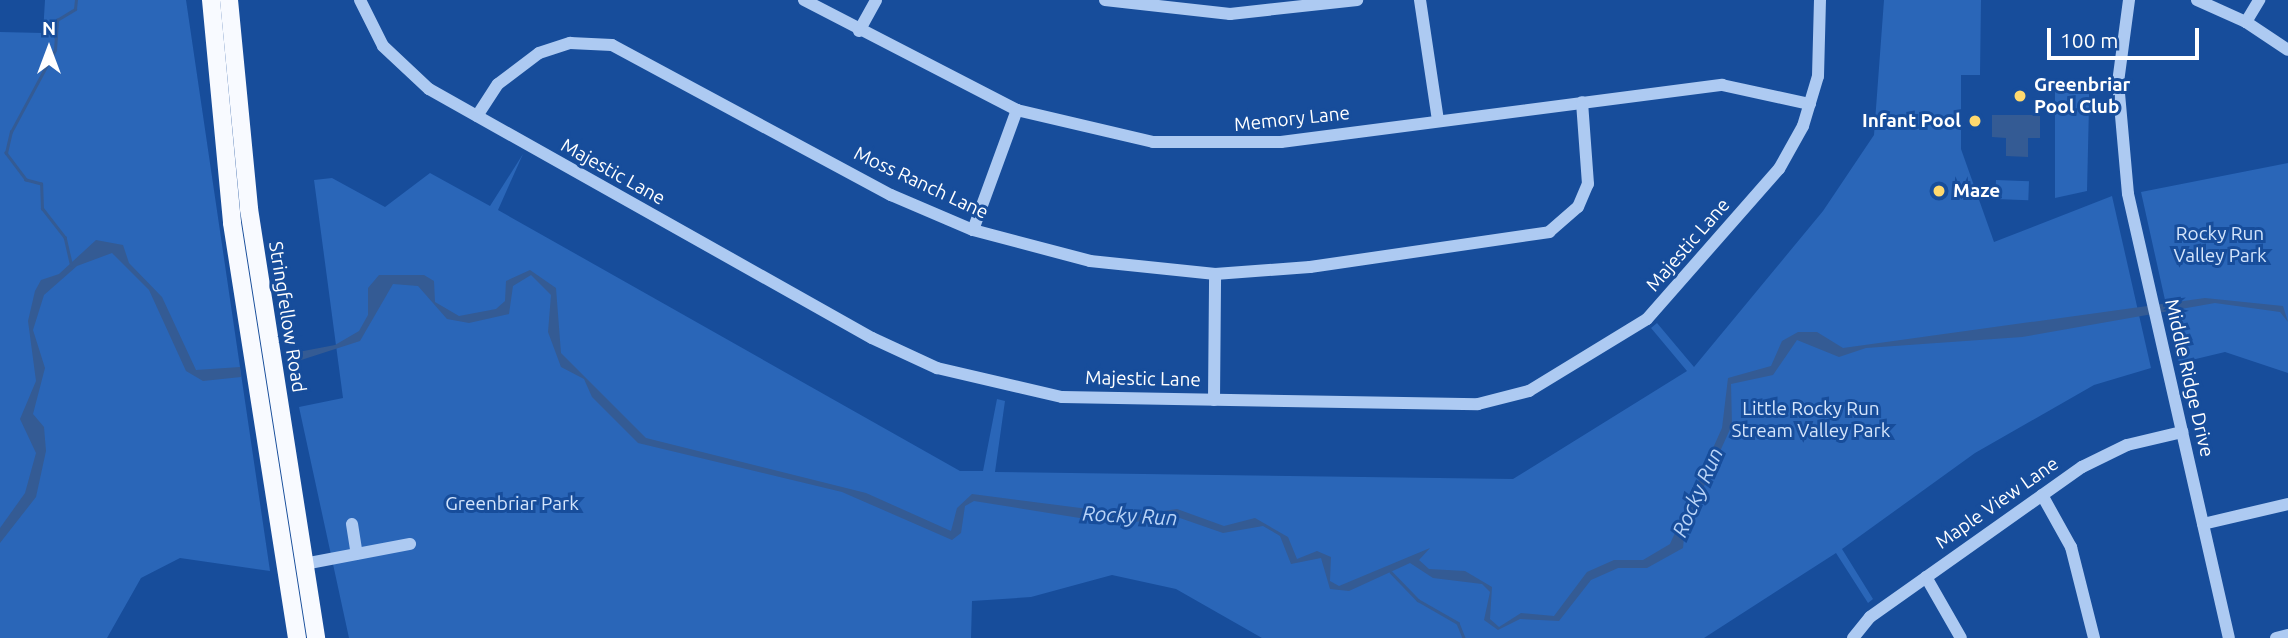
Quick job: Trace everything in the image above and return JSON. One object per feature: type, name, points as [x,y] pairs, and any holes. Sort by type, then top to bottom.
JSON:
[{"type":"main road","name":"Stringfellow Road","points":[[211,0],[232,223],[297,638]]},
{"type":"main road","name":"Stringfellow Road","points":[[229,0],[249,209],[316,638]]},
{"type":"street","name":"Majestic Lane","points":[[360,0],[398,64],[477,116],[872,338],[937,368],[1062,397],[1478,404],[1529,391],[1628,333],[1666,301],[1779,169],[1810,104],[1821,60],[1820,0]]},
{"type":"street","name":"Memory Lane","points":[[804,0],[859,31],[1017,110],[1104,134],[1202,145],[1281,142],[1722,85],[1810,104]]},
{"type":"street","points":[[859,31],[876,0]]},
{"type":"street","points":[[1105,0],[1202,7],[1357,0]]},
{"type":"street","points":[[1420,0],[1438,121]]},
{"type":"street","name":"Middle Ridge Drive","points":[[2129,0],[2119,115],[2150,293],[2229,638]]},
{"type":"street","points":[[2197,0],[2246,22],[2288,50]]},
{"type":"street","points":[[2246,22],[2259,0]]},
{"type":"street","name":"Moss Ranch Lane","points":[[477,116],[498,83],[539,52],[570,43],[612,45],[891,195],[973,230],[1090,261],[1215,274],[1310,267],[1549,232],[1569,218],[1588,184],[1582,102]]},
{"type":"street","points":[[973,230],[1017,110]]},
{"type":"street","points":[[1214,400],[1215,274]]},
{"type":"street","name":"Maple View Lane","points":[[1853,638],[1870,617],[2042,495],[2110,452],[2182,432]]},
{"type":"street","points":[[2042,495],[2071,547],[2094,638]]},
{"type":"street","points":[[2203,524],[2288,504]]},
{"type":"street","points":[[352,524],[357,554]]},
{"type":"street","points":[[304,564],[410,544]]},
{"type":"street","points":[[1926,577],[1961,638]]},
{"type":"street","points":[[2276,638],[2288,635]]},
{"type":"green space","points":[[45,0],[186,0],[270,571],[180,558],[141,578],[107,638],[0,638],[0,32],[43,33]]},
{"type":"green space","name":"Little Rocky Run Stream Valley Park","points":[[1884,0],[1981,0],[1980,75],[1961,75],[1961,149],[1994,242],[2112,196],[2151,368],[2094,385],[1975,453],[1842,549],[1873,599],[1868,603],[1836,553],[1704,638],[1262,638],[1176,589],[1112,575],[1031,597],[972,601],[971,638],[349,638],[299,407],[343,398],[314,180],[332,178],[385,207],[430,173],[490,206],[523,154],[498,210],[960,471],[983,471],[997,399],[1005,401],[995,472],[1513,479],[1687,371],[1651,328],[1657,323],[1694,367],[1823,211],[1874,135]]},
{"type":"green space","points":[[2055,92],[2089,93],[2089,106],[2087,191],[2055,198]]},
{"type":"green space","name":"Rocky Run Valley Park","points":[[2288,163],[2288,373],[2225,352],[2179,363],[2141,192]]},
{"type":"green space","points":[[1996,180],[2029,181],[2028,200],[1995,199]]},
{"type":"water","points":[[1992,115],[2040,115],[2040,138],[2028,138],[2028,157],[2006,156],[2006,138],[1992,137]]},
{"type":"water","points":[[96,240],[123,245],[129,263],[162,297],[196,370],[240,367],[241,377],[203,381],[186,371],[149,290],[112,253],[77,266],[44,295],[33,330],[45,368],[33,414],[44,427],[46,451],[36,497],[0,543],[0,528],[25,493],[36,453],[20,419],[36,381],[28,321],[35,291],[41,280],[59,274]]},
{"type":"water","name":"Rocky Run","points":[[530,270],[556,288],[561,353],[646,438],[866,493],[951,531],[957,508],[972,494],[1135,515],[1177,509],[1224,526],[1255,518],[1288,537],[1297,559],[1317,551],[1331,557],[1330,581],[1339,586],[1430,548],[1419,560],[1429,569],[1465,571],[1492,587],[1490,619],[1499,627],[1521,613],[1554,616],[1587,572],[1614,560],[1643,560],[1670,544],[1722,428],[1728,378],[1771,366],[1782,341],[1798,332],[1817,332],[1843,348],[2205,298],[2283,306],[2288,322],[2280,312],[2215,303],[2022,337],[1866,348],[1839,357],[1797,340],[1773,375],[1731,384],[1732,425],[1685,528],[1683,548],[1647,568],[1618,568],[1591,580],[1559,621],[1520,619],[1498,630],[1484,620],[1490,592],[1482,584],[1433,578],[1410,563],[1349,591],[1330,589],[1321,558],[1291,564],[1280,536],[1263,526],[1223,533],[1177,517],[1117,524],[974,501],[965,506],[961,533],[952,540],[842,492],[638,443],[592,397],[584,379],[561,367],[548,332],[551,295],[531,275],[513,286],[509,314],[469,323],[447,319],[418,286],[393,284],[360,341],[295,362],[293,353],[335,345],[359,331],[368,315],[368,288],[379,275],[424,275],[434,281],[435,302],[459,316],[496,309],[505,301],[506,281]]},
{"type":"waterway","points":[[71,265],[65,238],[42,209],[41,184],[26,180],[6,153],[11,132],[55,50],[57,20],[75,9],[76,0]]},
{"type":"waterway","points":[[1391,572],[1418,600],[1458,623],[1464,638]]},
{"type":"place","name":"Greenbriar Pool Club","points":[[2020,96]]},
{"type":"place","name":"Infant Pool","points":[[1975,121]]},
{"type":"place","name":"Maze","points":[[1939,191]]},
{"type":"park label","name":"Greenbriar Park","points":[[512,504]]}]
